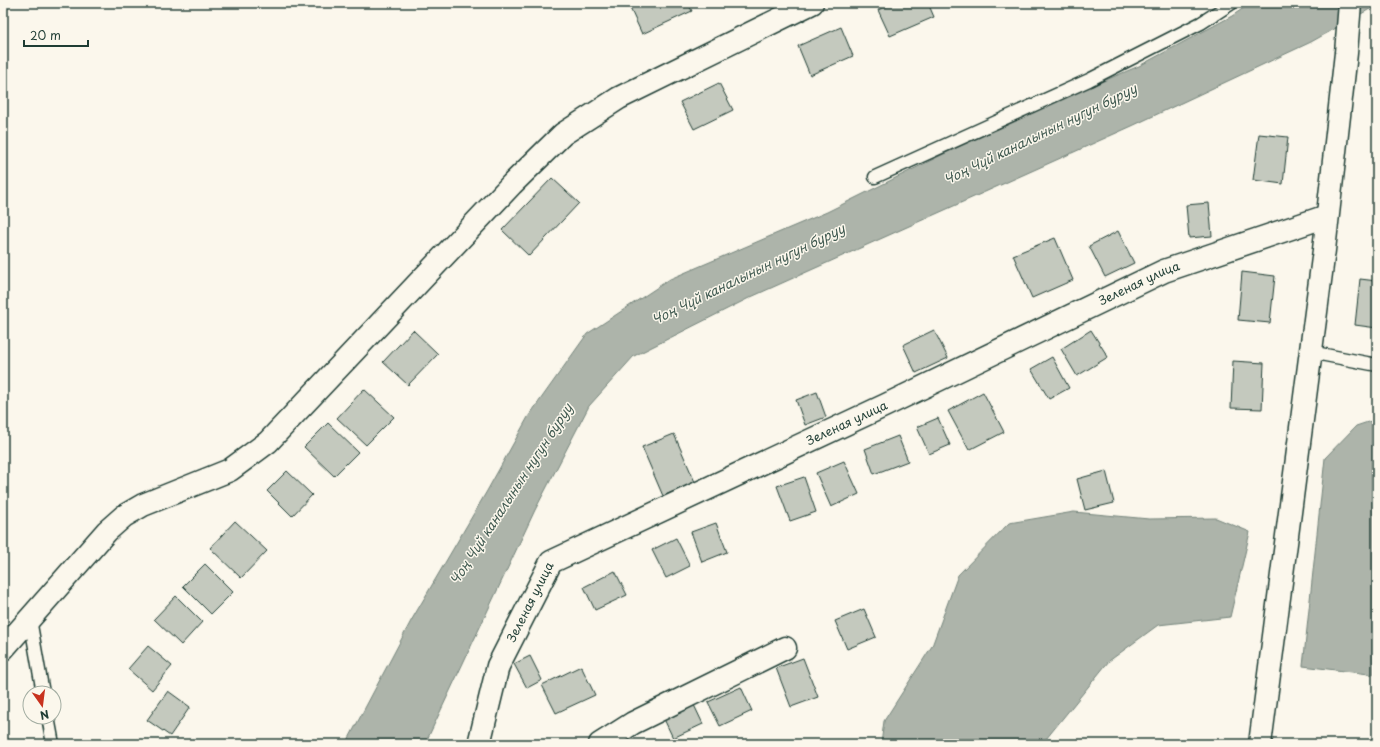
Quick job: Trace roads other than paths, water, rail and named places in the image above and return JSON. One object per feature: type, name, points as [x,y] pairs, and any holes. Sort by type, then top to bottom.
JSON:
[{"type":"street","points":[[3,649],[107,531],[124,516],[143,505],[230,470],[268,442],[512,184],[563,134],[619,98],[812,3]]},
{"type":"street","points":[[1260,744],[1327,216],[1346,53],[1350,3]]},
{"type":"street","name":"Зеленая улица","points":[[479,744],[498,666],[551,562],[886,405],[1164,271],[1327,216]]},
{"type":"street","points":[[600,744],[633,723],[785,648]]},
{"type":"lane","points":[[875,177],[1089,80],[1201,23],[1232,3]]},
{"type":"lane","points":[[1310,352],[1377,365]]},
{"type":"lane","points":[[30,619],[42,685]]},
{"type":"lane","points":[[49,725],[52,744]]},
{"type":"water","name":"Чоң Чүй каналынын нугун буруу","points":[[1251,3],[1377,3],[1377,5],[1311,42],[1132,126],[751,297],[634,356],[589,406],[535,510],[425,744],[346,744],[411,621],[487,491],[528,417],[587,334],[670,279],[827,212],[1018,117],[1139,66],[1232,16]]},
{"type":"water","points":[[1377,419],[1377,675],[1303,666],[1325,458],[1356,426]]},
{"type":"water","points":[[1074,512],[1149,519],[1216,518],[1250,532],[1230,617],[1158,625],[1109,661],[1042,744],[881,744],[884,721],[932,646],[958,575],[1009,523]]}]
